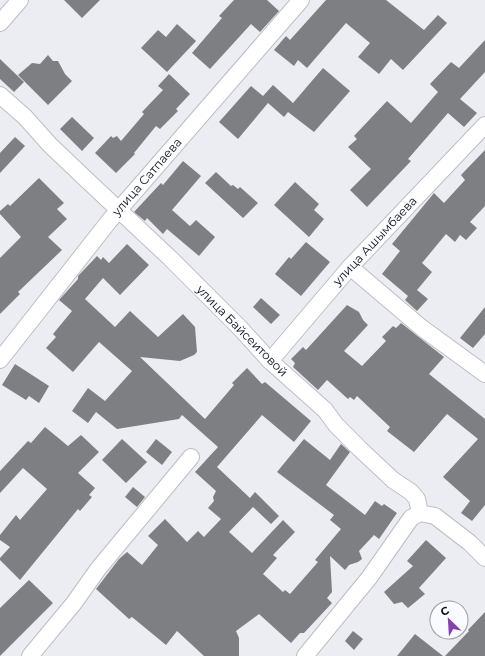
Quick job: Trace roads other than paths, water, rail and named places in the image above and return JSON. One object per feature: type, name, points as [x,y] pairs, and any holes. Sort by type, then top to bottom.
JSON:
[{"type":"street","points":[[0,22],[20,0]]},
{"type":"street","name":"улица Сатпаева","points":[[0,360],[119,209],[301,0]]},
{"type":"street","name":"улица Байсеитовой","points":[[0,95],[25,117],[50,145],[119,209],[224,312],[270,361],[325,410],[336,425],[376,464],[393,480],[411,492],[417,499],[420,512]]},
{"type":"street","name":"улица Ашымбаева","points":[[270,361],[350,267],[485,125]]},
{"type":"street","points":[[350,267],[422,328],[485,374]]},
{"type":"street","points":[[30,656],[74,603],[98,569],[191,457]]},
{"type":"street","points":[[305,656],[369,578],[411,518],[420,512],[435,516],[470,543],[485,558]]}]
